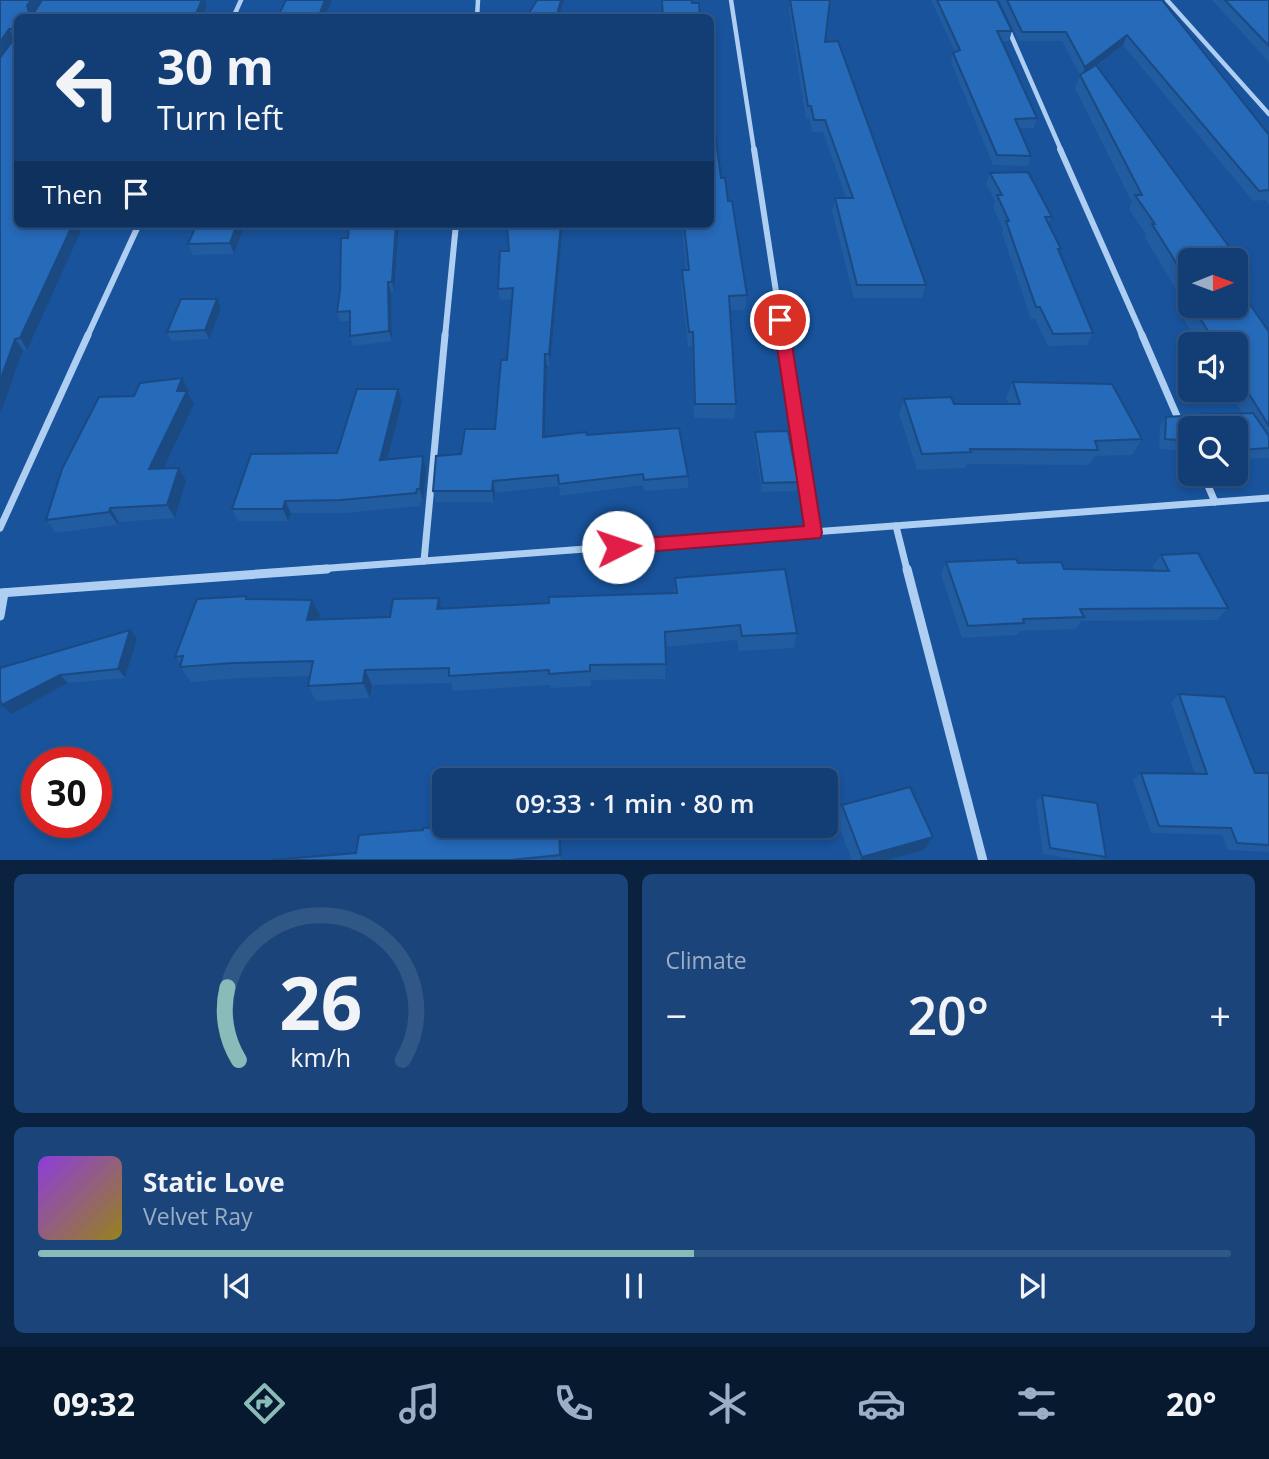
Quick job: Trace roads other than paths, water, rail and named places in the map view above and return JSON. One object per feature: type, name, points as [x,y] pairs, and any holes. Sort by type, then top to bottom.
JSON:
[{"type":"street","points":[[731,0],[813,533]]},
{"type":"street","points":[[1167,0],[1269,114]]},
{"type":"street","points":[[1001,13],[1178,418]]},
{"type":"street","points":[[0,528],[137,228]]},
{"type":"street","points":[[424,561],[456,228]]},
{"type":"street","points":[[1208,486],[1215,502]]},
{"type":"street","points":[[0,616],[2,593],[1269,498]]},
{"type":"street","points":[[896,526],[983,860]]}]
